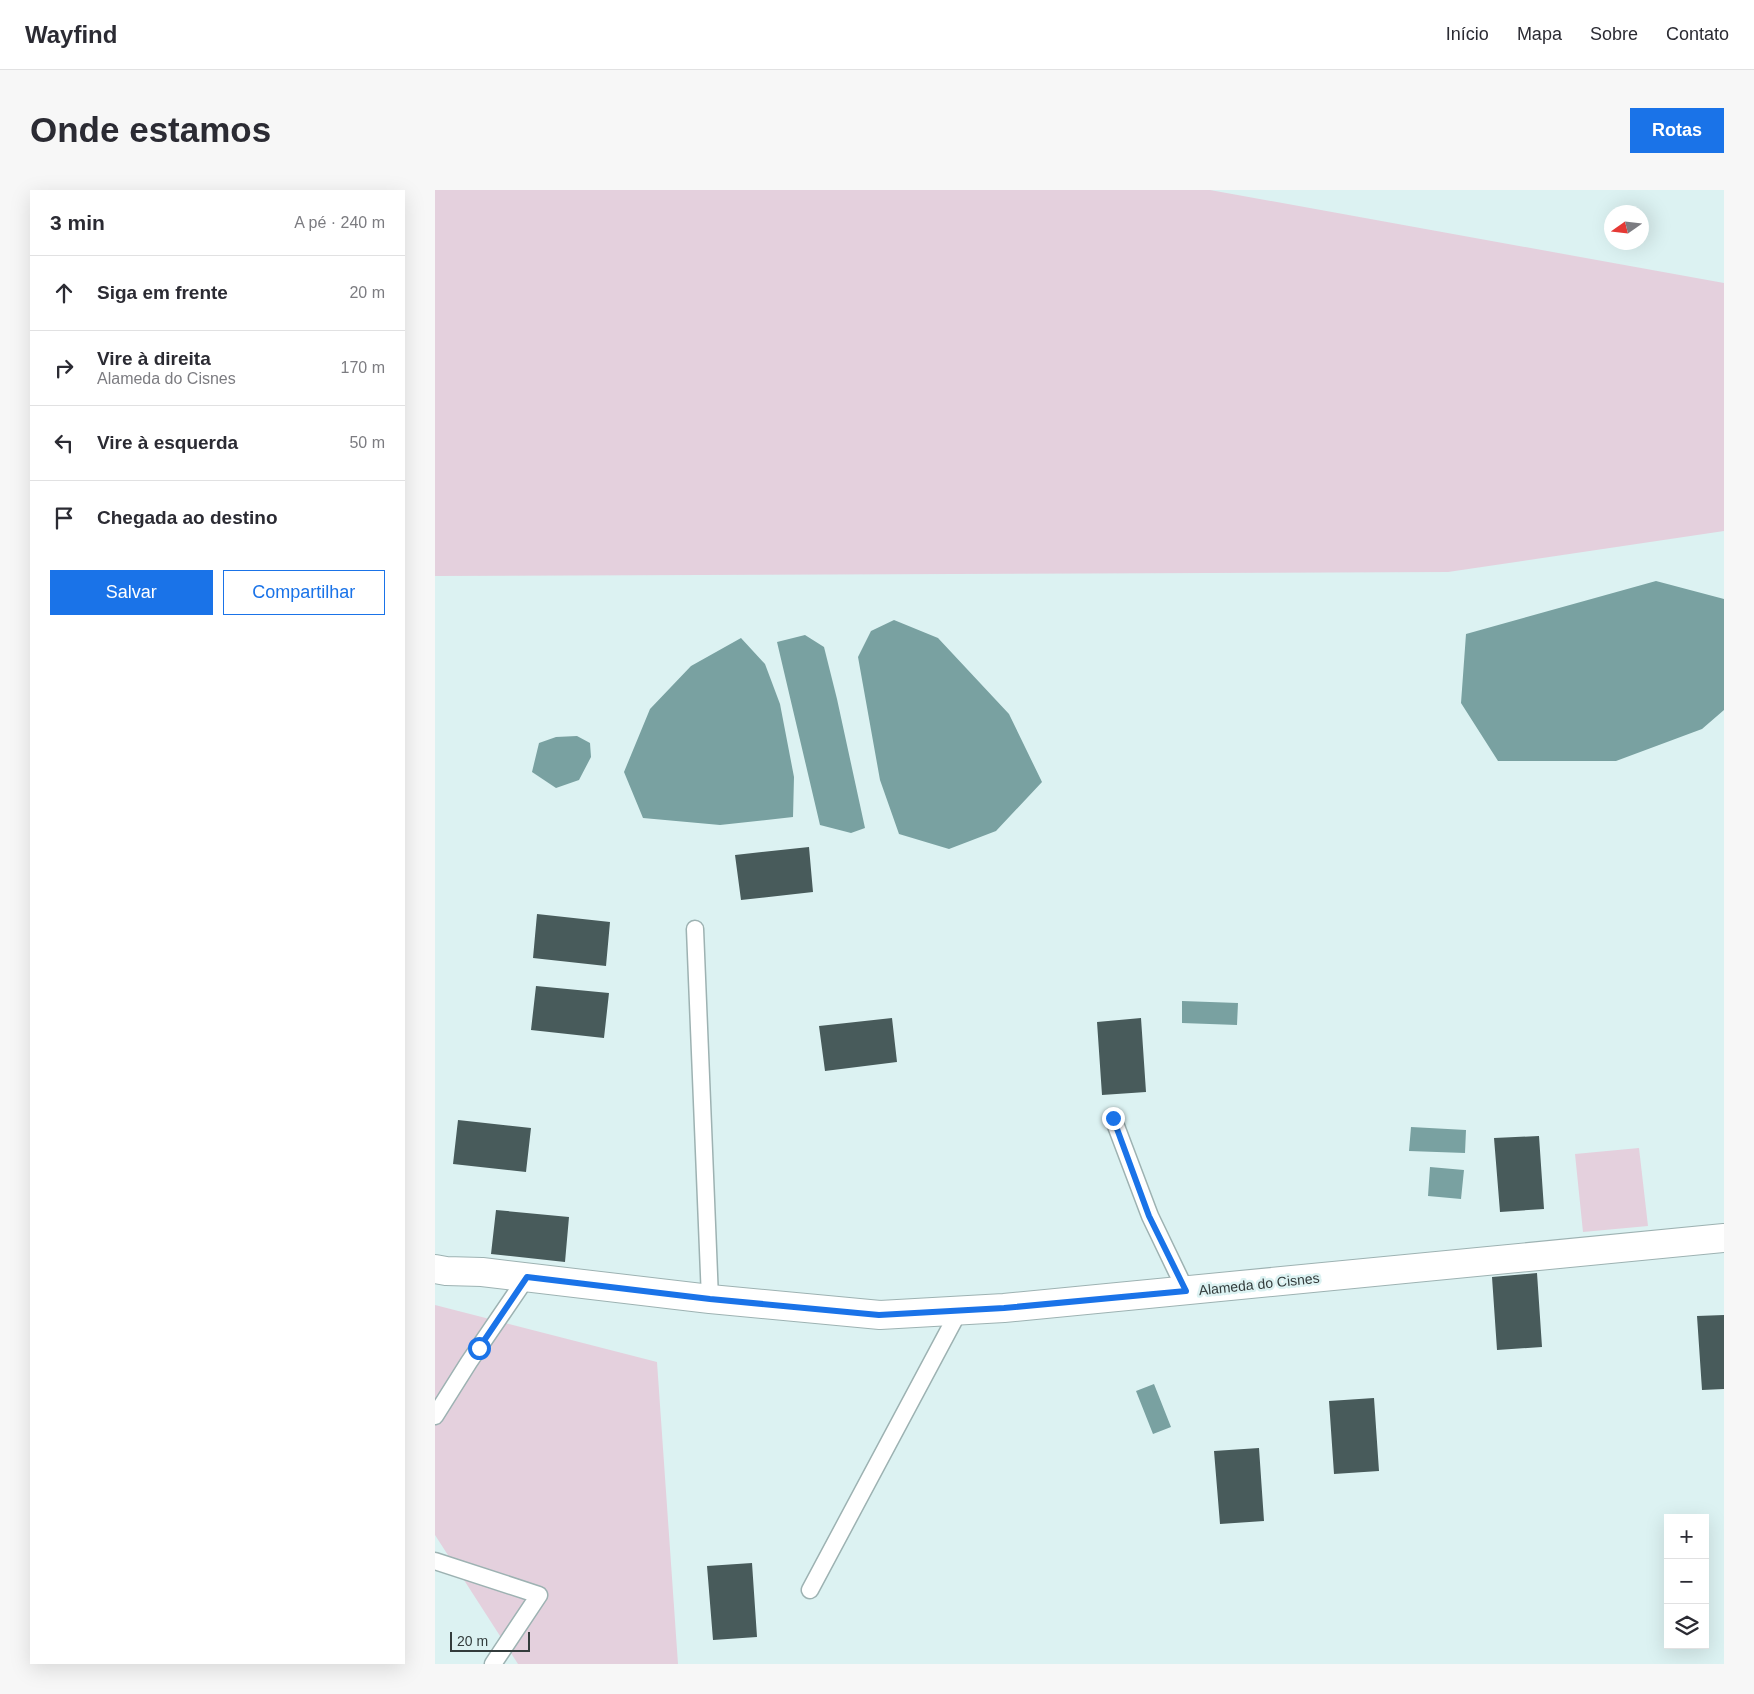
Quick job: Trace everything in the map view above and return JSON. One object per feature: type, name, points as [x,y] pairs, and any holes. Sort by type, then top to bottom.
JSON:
[{"type":"street","name":"Alameda do Cisnes","points":[[435,1269],[482,1272],[710,1299],[879,1315],[1004,1308],[1724,1238]]},
{"type":"lane","points":[[695,929],[710,1299]]},
{"type":"lane","points":[[1113,1118],[1149,1216],[1186,1291]]},
{"type":"lane","points":[[435,1416],[527,1277]]},
{"type":"lane","points":[[810,1590],[959,1311]]},
{"type":"lane","points":[[435,1560],[539,1595],[493,1664]]},
{"type":"shaded area","points":[[435,190],[1210,190],[1724,283],[1724,531],[1448,572],[435,576]]},
{"type":"shaded area","points":[[1639,1148],[1648,1226],[1583,1232],[1575,1154]]},
{"type":"shaded area","points":[[435,1305],[657,1362],[678,1664],[518,1664],[435,1535]]},
{"type":"water","points":[[1656,581],[1724,599],[1724,710],[1702,729],[1616,761],[1498,761],[1461,703],[1466,634]]},
{"type":"water","points":[[894,620],[938,638],[1009,714],[1042,782],[996,831],[949,849],[899,834],[880,780],[858,657],[871,631]]},
{"type":"water","points":[[805,635],[824,647],[837,699],[865,828],[851,833],[820,825],[777,642]]},
{"type":"water","points":[[741,638],[765,664],[780,704],[794,777],[793,817],[720,825],[643,818],[624,772],[650,709],[691,666]]},
{"type":"water","points":[[577,736],[590,743],[591,757],[579,780],[556,788],[532,772],[539,743],[556,737]]},
{"type":"water","points":[[1182,1001],[1238,1003],[1237,1025],[1182,1023]]},
{"type":"water","points":[[1411,1127],[1466,1130],[1465,1153],[1409,1151]]},
{"type":"water","points":[[1430,1167],[1464,1170],[1461,1199],[1428,1196]]},
{"type":"water","points":[[1154,1384],[1171,1427],[1153,1434],[1136,1391]]},
{"type":"building","points":[[809,847],[813,892],[741,900],[735,855]]},
{"type":"building","points":[[537,914],[610,922],[606,966],[533,958]]},
{"type":"building","points":[[536,986],[609,993],[604,1038],[531,1030]]},
{"type":"building","points":[[892,1018],[897,1062],[825,1071],[819,1026]]},
{"type":"building","points":[[1141,1018],[1146,1092],[1102,1095],[1097,1022]]},
{"type":"building","points":[[458,1120],[531,1128],[526,1172],[453,1164]]},
{"type":"building","points":[[1539,1136],[1544,1209],[1500,1212],[1494,1138]]},
{"type":"building","points":[[496,1210],[569,1217],[565,1262],[491,1254]]},
{"type":"building","points":[[1537,1273],[1542,1347],[1497,1350],[1492,1277]]},
{"type":"building","points":[[1724,1315],[1724,1389],[1702,1390],[1697,1316]]},
{"type":"building","points":[[1374,1398],[1379,1471],[1334,1474],[1329,1401]]},
{"type":"building","points":[[1259,1448],[1264,1521],[1220,1524],[1214,1451]]},
{"type":"building","points":[[752,1563],[757,1637],[713,1640],[707,1566]]},
{"type":"route","points":[[479,1348],[527,1277],[641,1292],[879,1315],[1004,1308],[1186,1291],[1149,1216],[1113,1118]]}]
